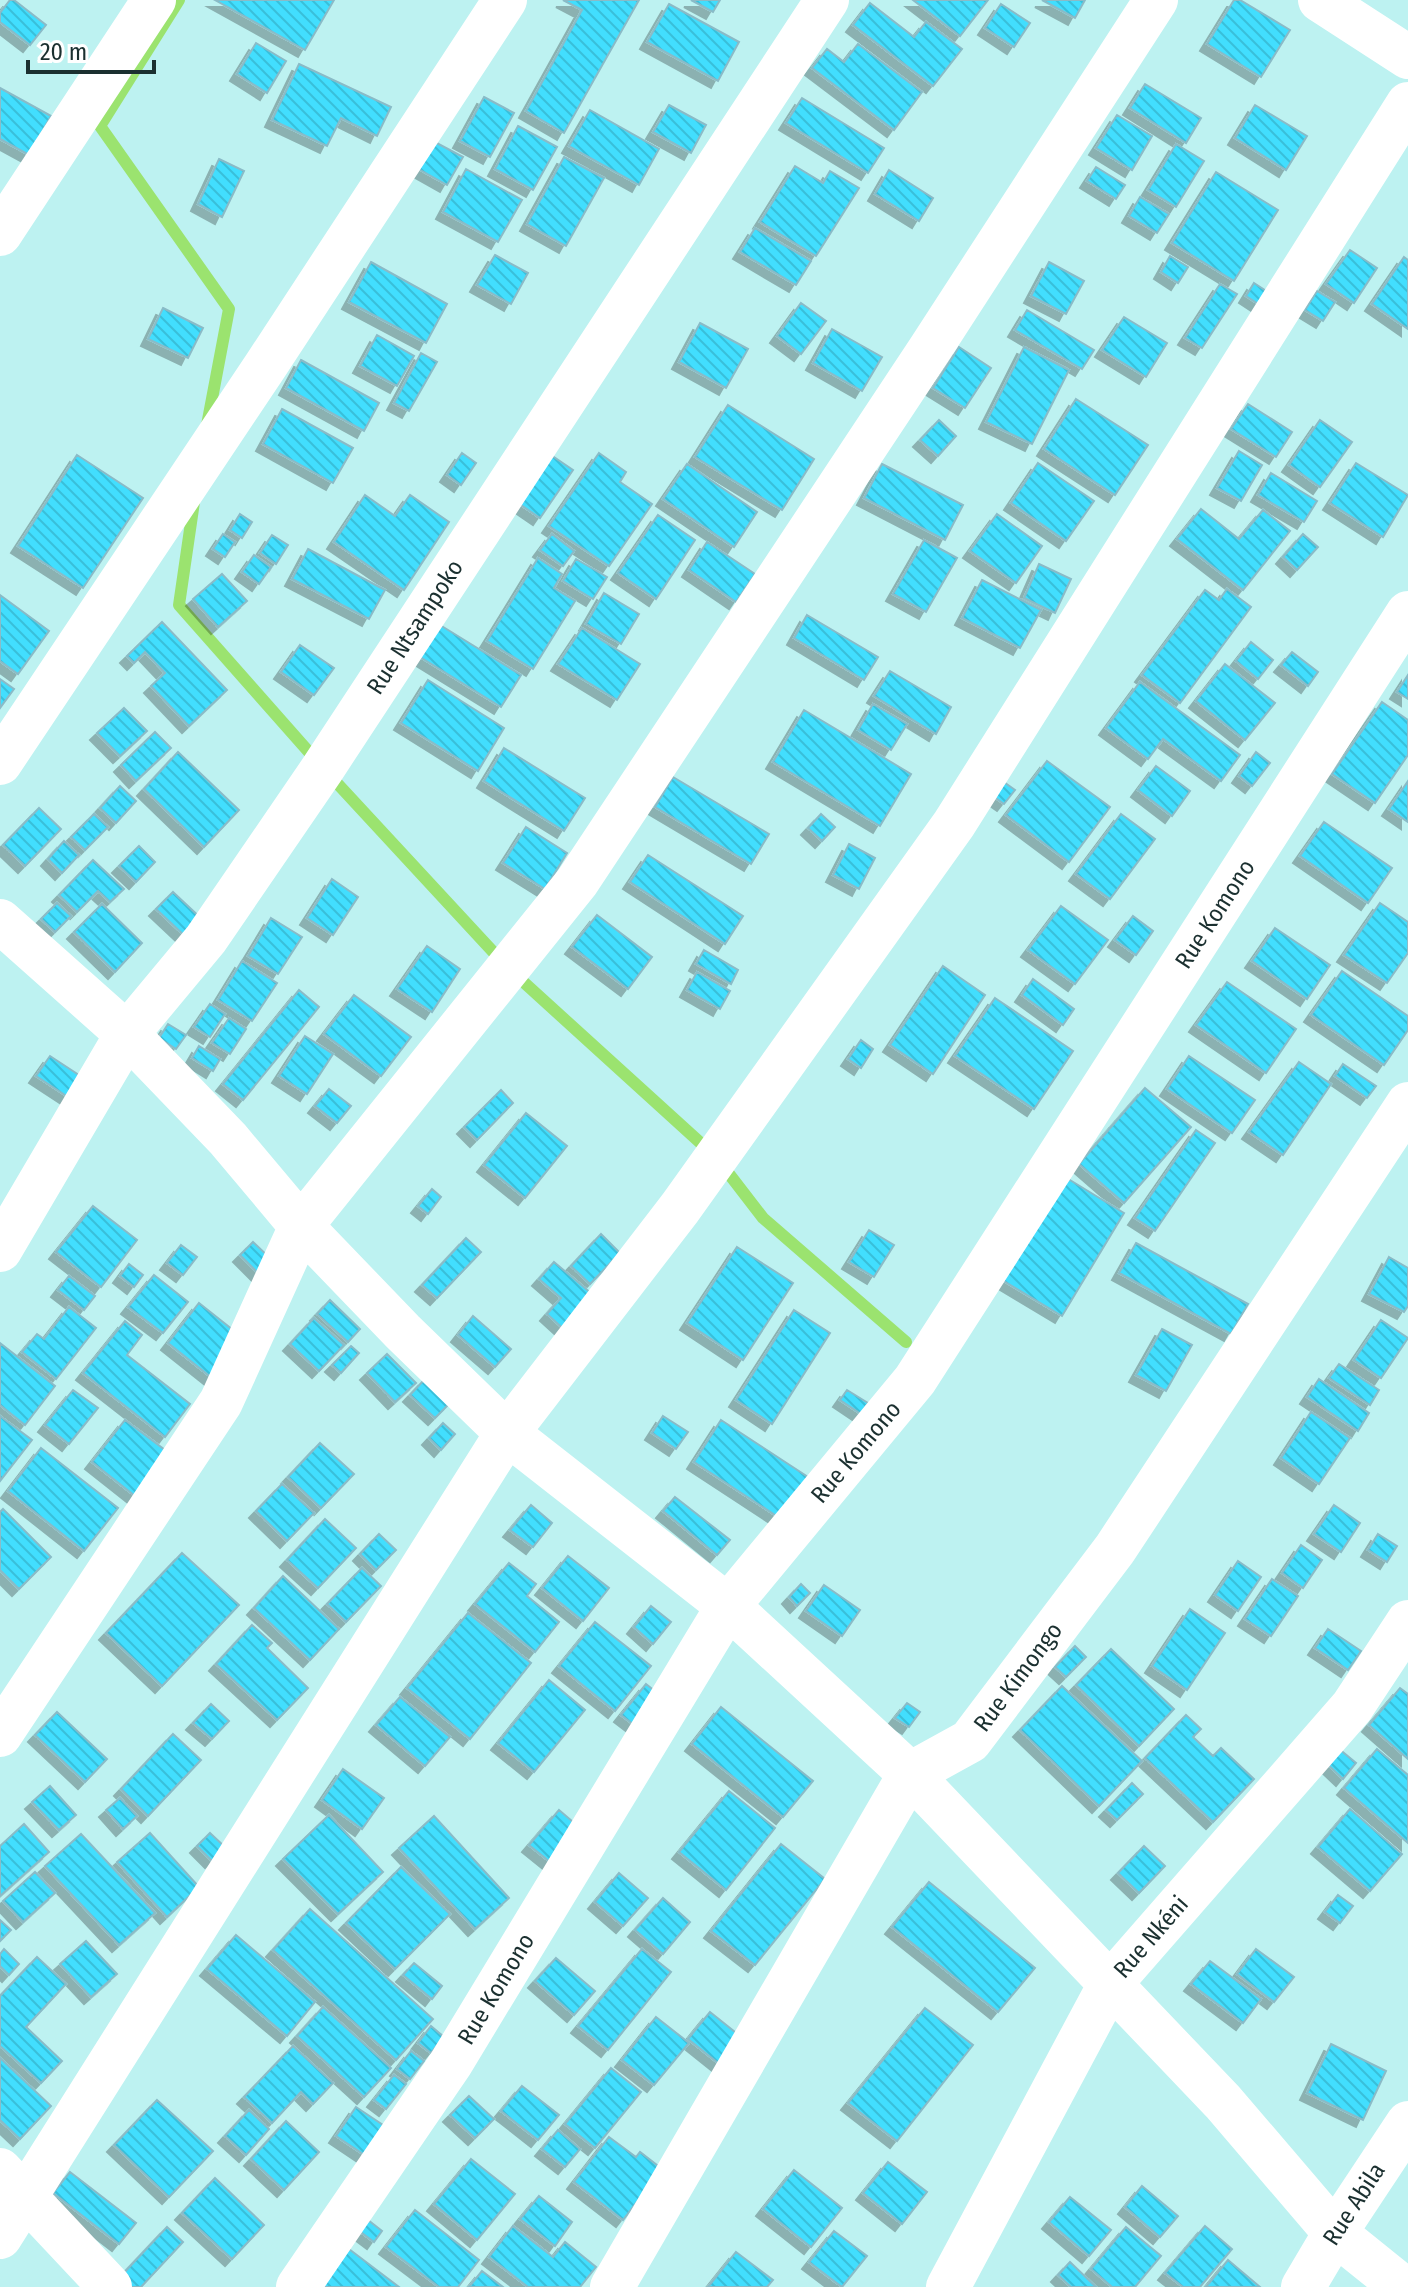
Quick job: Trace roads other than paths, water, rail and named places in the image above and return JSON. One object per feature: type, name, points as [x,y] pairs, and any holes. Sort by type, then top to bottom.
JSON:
[{"type":"street","points":[[0,234],[154,0]]},
{"type":"street","points":[[0,763],[505,0]]},
{"type":"street","name":"Rue Ntsampoko","points":[[0,1250],[127,1034],[206,939],[314,781],[827,0]]},
{"type":"street","points":[[0,1735],[221,1402],[301,1226],[577,882],[930,349],[1156,0]]},
{"type":"street","points":[[1320,0],[1408,57]]},
{"type":"street","points":[[0,2237],[13,2183],[507,1433],[680,1208],[954,824],[1408,104]]},
{"type":"street","name":"Rue Komono","points":[[298,2287],[451,2063],[728,1606],[915,1380],[1408,613]]},
{"type":"street","points":[[0,921],[127,1034],[228,1139],[301,1226],[403,1332],[507,1433],[728,1606],[910,1774],[1223,2102],[1335,2233],[1402,2287]]},
{"type":"street","name":"Rue Kimongo","points":[[910,1774],[970,1741],[1115,1549],[1408,1104]]},
{"type":"street","name":"Rue Nkéni","points":[[948,2287],[1110,1984],[1352,1707],[1408,1622]]},
{"type":"street","points":[[612,2287],[910,1774]]},
{"type":"street","name":"Rue Abila","points":[[1303,2287],[1408,2123]]},
{"type":"street","points":[[13,2183],[110,2287]]},
{"type":"waterway","points":[[179,0],[100,126],[229,309],[207,425]]},
{"type":"waterway","points":[[194,502],[179,605],[323,768],[508,968],[716,1157],[763,1218],[906,1342]]}]
